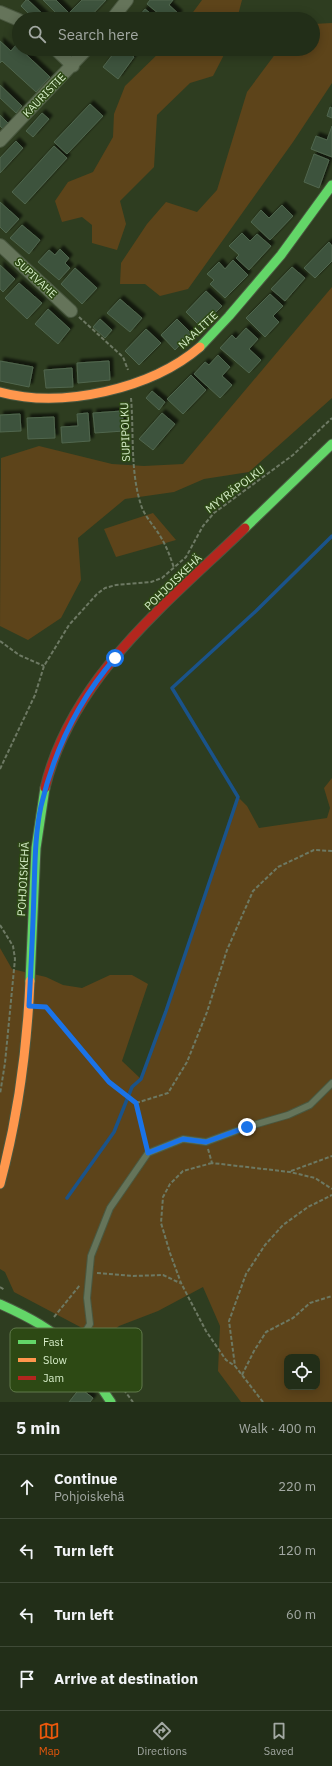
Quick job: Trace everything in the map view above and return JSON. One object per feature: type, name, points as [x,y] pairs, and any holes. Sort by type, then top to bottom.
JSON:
[{"type":"main road","name":"NAALITIE","points":[[0,392],[50,398],[88,394],[130,384],[161,373],[192,354],[217,332],[310,220],[332,185]]},
{"type":"main road","name":"POHJOISKEHÄ","points":[[0,1184],[17,1112],[29,1006],[36,846],[41,807],[52,766],[66,731],[98,677],[140,630],[332,444]]},
{"type":"main road","points":[[0,1304],[18,1311],[44,1328]]},
{"type":"street","points":[[118,12],[127,0]]},
{"type":"street","points":[[0,12],[12,17]]},
{"type":"street","points":[[62,56],[73,66]]},
{"type":"street","name":"KAURISTIE","points":[[0,141],[81,56]]},
{"type":"street","name":"SUPIVAHE","points":[[0,245],[71,311]]},
{"type":"lane","points":[[88,1328],[90,1324],[87,1298],[91,1256],[110,1208],[148,1153],[183,1139],[206,1142],[247,1127],[288,1115],[310,1105],[332,1083]]},
{"type":"path","name":"SUPIPOLKU","points":[[71,311],[123,357],[130,384],[134,434],[133,460],[138,493],[142,507],[166,546],[174,568]]},
{"type":"path","name":"MYYRÄPOLKU","points":[[0,769],[36,695],[44,666],[70,625],[101,591],[116,585],[151,582],[162,578],[186,557],[203,526],[214,513],[293,455],[332,418]]},
{"type":"path","points":[[0,641],[19,655],[44,666]]},
{"type":"path","points":[[136,1103],[168,1093],[187,1062],[207,1012],[227,950],[253,892],[278,867],[314,850],[332,851]]},
{"type":"path","points":[[0,925],[13,946],[15,959],[0,1094]]},
{"type":"path","points":[[11,1003],[46,1007],[109,1082],[136,1103],[148,1153]]},
{"type":"path","points":[[206,1142],[212,1163]]},
{"type":"path","points":[[290,1172],[332,1156]]},
{"type":"path","points":[[263,1402],[235,1366],[226,1360],[206,1331],[181,1283],[161,1223],[163,1197],[170,1184],[183,1171],[212,1163],[290,1172],[315,1178],[332,1189]]},
{"type":"path","points":[[235,1366],[229,1321],[246,1274],[265,1245],[283,1225],[308,1207],[332,1195]]},
{"type":"path","points":[[54,1316],[89,1274],[103,1272],[133,1276],[163,1275],[181,1283]]},
{"type":"path","points":[[242,1375],[254,1351],[266,1332],[293,1318],[310,1303],[332,1296]]},
{"type":"shaded area","points":[[202,0],[242,0],[239,12],[193,12]]},
{"type":"shaded area","points":[[332,23],[332,83],[293,142],[188,289],[160,296],[145,284],[120,284],[121,263],[147,224],[166,202],[197,212],[217,190],[247,92],[274,56],[320,56],[320,24]]},
{"type":"shaded area","points":[[156,56],[223,56],[213,76],[190,83],[157,115],[154,167],[120,201],[126,224],[117,250],[92,243],[92,225],[82,217],[62,222],[55,201],[68,182],[93,172],[113,137],[114,114],[125,86]]},
{"type":"shaded area","points":[[332,287],[332,398],[249,472],[204,479],[174,492],[125,499],[78,538],[81,580],[61,618],[28,640],[0,626],[1,458],[39,446],[112,464],[144,466],[183,464]]},
{"type":"shaded area","points":[[153,513],[176,540],[116,557],[104,529]]},
{"type":"shaded area","points":[[332,778],[332,1402],[241,1402],[218,1371],[220,1326],[203,1287],[158,1311],[117,1328],[82,1328],[14,1292],[5,1272],[0,1269],[0,948],[12,969],[46,977],[63,985],[82,988],[110,975],[132,975],[148,984],[122,1061],[141,1079],[166,1011],[238,797],[247,806],[259,828],[327,818],[330,808],[324,788]]},
{"type":"building","points":[[26,0],[28,0],[41,12],[27,12],[21,6]]},
{"type":"building","points":[[43,0],[56,0],[68,12],[55,12]]},
{"type":"building","points":[[82,0],[106,0],[95,12],[70,12]]},
{"type":"building","points":[[150,0],[173,0],[169,5],[177,12],[157,12],[147,4]]},
{"type":"building","points":[[0,41],[11,51],[12,50],[12,56],[28,56],[50,77],[36,92],[2,61],[0,63]]},
{"type":"building","points":[[112,56],[134,57],[118,79],[103,67]]},
{"type":"building","points":[[0,85],[22,106],[16,113],[0,98]]},
{"type":"building","points":[[90,104],[103,116],[67,154],[54,142]]},
{"type":"building","points":[[330,107],[332,108],[332,118],[327,116]]},
{"type":"building","points":[[42,113],[49,119],[33,137],[26,131]]},
{"type":"building","points":[[0,115],[9,124],[4,130],[0,126]]},
{"type":"building","points":[[332,126],[332,157],[311,149],[316,136],[327,140]]},
{"type":"building","points":[[16,141],[23,148],[0,173],[0,158]]},
{"type":"building","points":[[54,146],[67,158],[25,204],[12,192]]},
{"type":"building","points":[[314,154],[329,160],[319,188],[304,182]]},
{"type":"building","points":[[0,202],[19,219],[6,233],[0,227]]},
{"type":"building","points":[[282,205],[293,216],[270,240],[251,222],[261,210],[269,218]]},
{"type":"building","points":[[22,225],[40,240],[29,254],[10,238]]},
{"type":"building","points":[[242,233],[250,241],[257,234],[271,246],[249,270],[236,258],[239,255],[229,246]]},
{"type":"building","points":[[329,242],[332,246],[332,261],[315,278],[304,268]]},
{"type":"building","points":[[60,249],[69,258],[65,263],[70,268],[59,280],[38,262],[49,250],[55,255]]},
{"type":"building","points":[[233,260],[248,275],[225,298],[210,284],[214,280],[207,274],[219,262],[225,269]]},
{"type":"building","points":[[0,265],[15,279],[3,292],[0,289]]},
{"type":"building","points":[[292,267],[305,278],[285,301],[271,289]]},
{"type":"building","points":[[75,268],[97,288],[82,304],[61,284]]},
{"type":"building","points":[[19,283],[42,303],[27,319],[5,298]]},
{"type":"building","points":[[206,291],[222,306],[201,327],[186,312]]},
{"type":"building","points":[[270,294],[283,306],[273,316],[279,322],[265,337],[246,318]]},
{"type":"building","points":[[120,299],[142,318],[130,332],[107,313]]},
{"type":"building","points":[[48,309],[70,329],[58,344],[35,324]]},
{"type":"building","points":[[100,319],[112,330],[105,338],[93,327]]},
{"type":"building","points":[[177,319],[191,333],[175,350],[161,335]]},
{"type":"building","points":[[246,328],[258,339],[249,349],[261,360],[249,373],[220,348],[232,335],[236,339]]},
{"type":"building","points":[[146,329],[161,343],[139,365],[125,351]]},
{"type":"building","points":[[218,355],[230,367],[222,376],[232,385],[220,398],[194,374],[205,362],[209,365]]},
{"type":"building","points":[[0,361],[33,367],[29,387],[0,381]]},
{"type":"building","points":[[109,361],[110,380],[78,383],[77,363]]},
{"type":"building","points":[[72,368],[73,387],[46,388],[44,370]]},
{"type":"building","points":[[191,375],[206,390],[183,414],[167,399]]},
{"type":"building","points":[[152,391],[165,402],[159,410],[146,398]]},
{"type":"building","points":[[122,411],[124,431],[95,433],[93,413]]},
{"type":"building","points":[[88,413],[90,441],[62,443],[61,427],[78,426],[77,414]]},
{"type":"building","points":[[162,413],[175,424],[153,450],[139,439]]},
{"type":"building","points":[[20,414],[21,431],[0,432],[0,415]]},
{"type":"building","points":[[54,417],[55,438],[28,439],[27,418]]},
{"type":"building","points":[[77,1392],[85,1392],[93,1398],[90,1402],[69,1402]]},
{"type":"waterway","points":[[67,1198],[114,1132],[132,1087],[141,1079],[166,1011],[238,797],[172,688],[256,611],[332,536]]},
{"type":"traffic: fast","points":[[200,347],[229,316],[281,255],[332,185]]},
{"type":"traffic: fast","points":[[245,528],[332,444]]},
{"type":"traffic: fast","points":[[30,981],[36,848],[45,788]]},
{"type":"traffic: fast","points":[[0,1304],[20,1313],[46,1328]]},
{"type":"traffic: fast","points":[[104,1392],[111,1402]]},
{"type":"traffic: slow","points":[[0,392],[24,397],[51,398],[105,392],[132,384],[157,374],[180,362],[200,347]]},
{"type":"traffic: slow","points":[[0,1184],[12,1134],[21,1083],[27,1032],[30,981]]},
{"type":"traffic: jam","points":[[45,788],[58,748],[76,712],[99,677],[154,614],[245,528]]},
{"type":"route","points":[[115,658],[98,677],[66,731],[52,766],[41,807],[36,846],[29,1006],[46,1007],[109,1082],[136,1103],[148,1153],[183,1139],[206,1142],[247,1127]]}]
